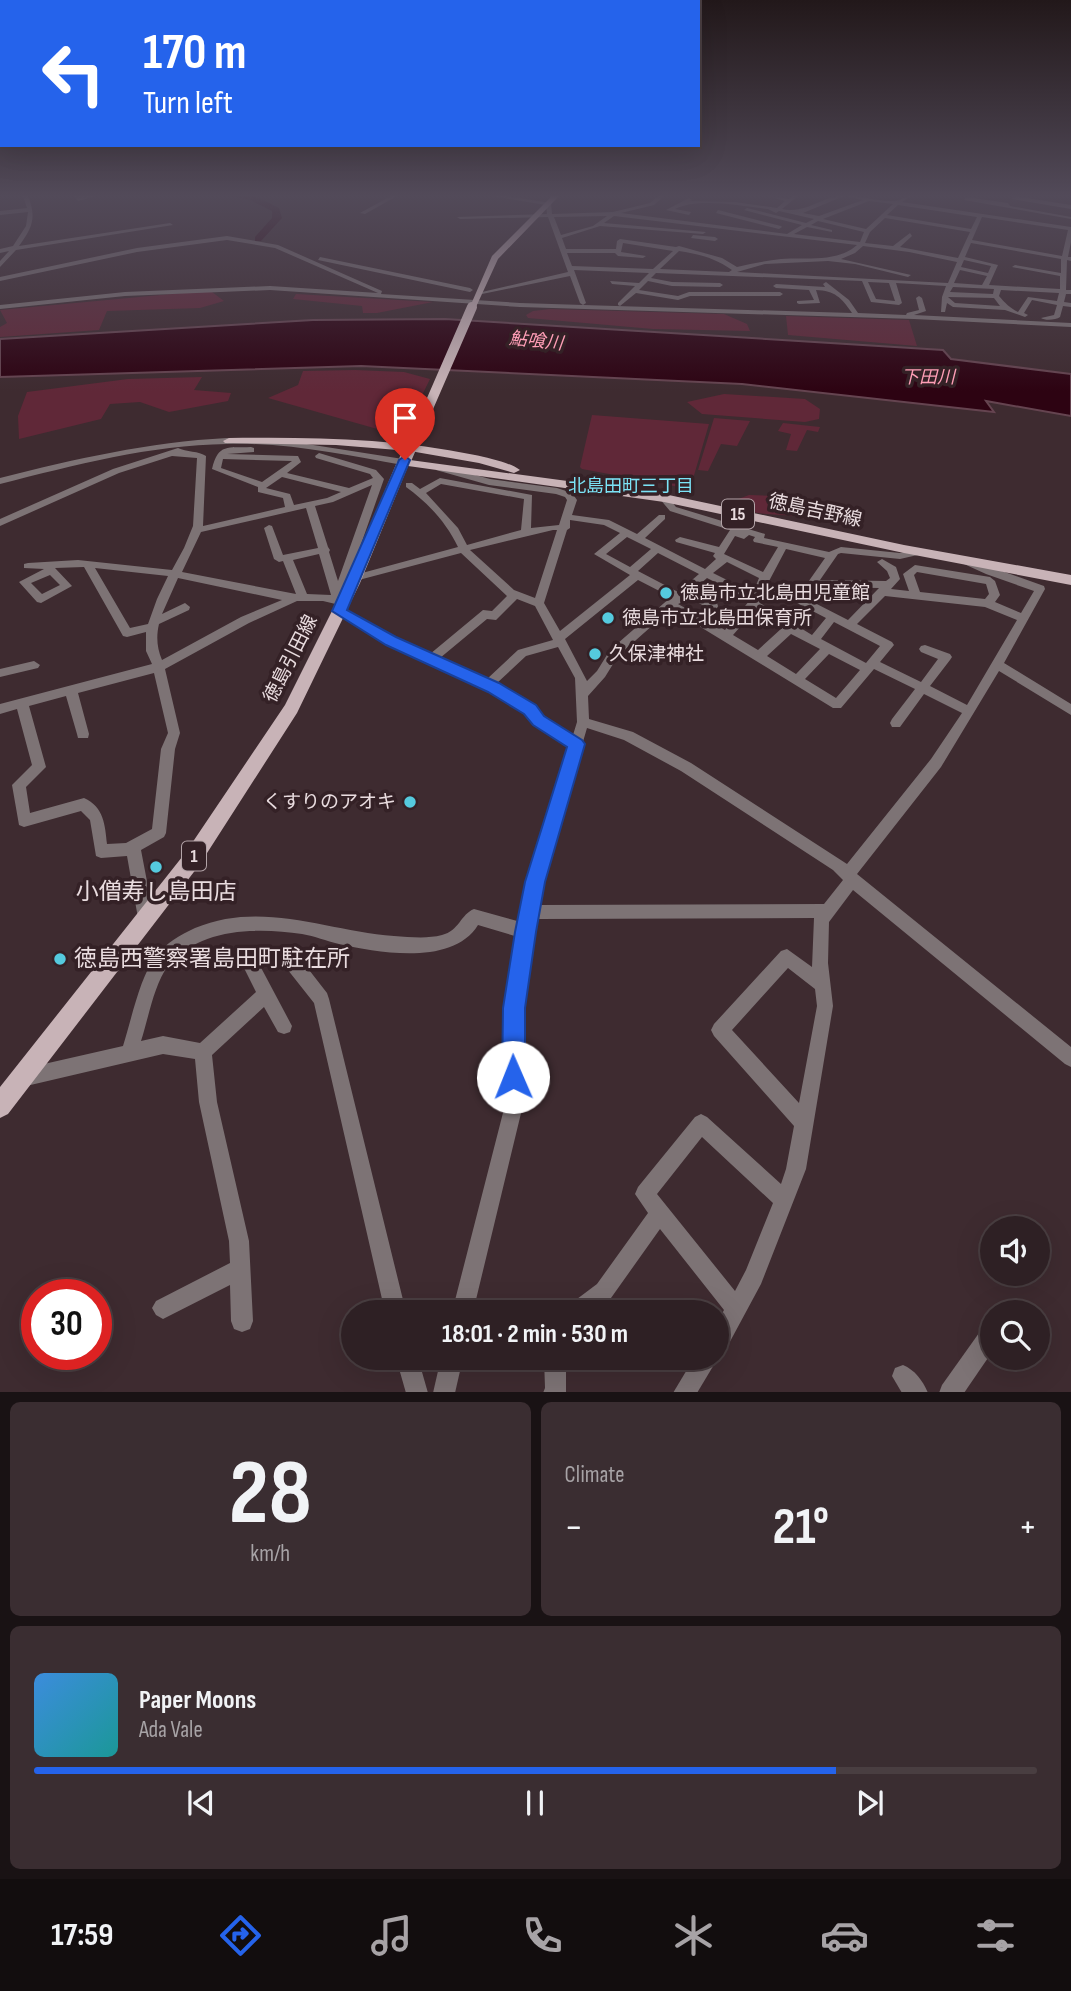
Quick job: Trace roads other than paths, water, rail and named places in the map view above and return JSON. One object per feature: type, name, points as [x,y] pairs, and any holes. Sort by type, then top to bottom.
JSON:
[{"type":"main road","name":"徳島引田線","points":[[0,1106],[193,858],[291,709],[355,578],[494,261]]},
{"type":"main road","name":"徳島吉野線","points":[[229,441],[311,440],[373,444],[476,458],[551,483]]},
{"type":"main road","name":"徳島吉野線","points":[[404,461],[664,498],[918,552],[1071,580]]},
{"type":"street","points":[[0,279],[85,261]]},
{"type":"street","points":[[313,261],[380,292]]},
{"type":"street","points":[[321,261],[343,263],[470,290]]},
{"type":"street","points":[[568,261],[583,303]]},
{"type":"street","points":[[636,270],[641,261]]},
{"type":"street","points":[[620,304],[666,261]]},
{"type":"street","points":[[687,272],[694,261]]},
{"type":"street","points":[[698,272],[709,263],[723,261],[735,272],[754,307]]},
{"type":"street","points":[[735,272],[757,262],[808,261]]},
{"type":"street","points":[[832,261],[826,277],[832,289],[847,301],[855,313]]},
{"type":"street","points":[[837,261],[951,284]]},
{"type":"street","points":[[957,261],[995,265],[985,286]]},
{"type":"street","points":[[1034,270],[1039,261]]},
{"type":"street","points":[[783,262],[787,275]]},
{"type":"street","points":[[962,262],[991,275]]},
{"type":"street","points":[[943,311],[946,296],[962,262]]},
{"type":"street","points":[[1056,317],[1067,292],[1067,262]]},
{"type":"street","points":[[1016,288],[1019,268],[1067,279]]},
{"type":"street","points":[[484,293],[572,271],[636,270],[735,272],[1016,288],[1041,285],[1067,292]]},
{"type":"street","points":[[719,273],[724,294]]},
{"type":"street","points":[[770,275],[785,299],[798,311]]},
{"type":"street","points":[[649,279],[672,284],[720,285]]},
{"type":"street","points":[[864,279],[873,301]]},
{"type":"street","points":[[857,291],[873,301],[899,303],[892,281]]},
{"type":"street","points":[[612,282],[678,298],[689,294],[724,294],[785,299]]},
{"type":"street","points":[[897,296],[925,298],[919,282]]},
{"type":"street","points":[[776,286],[832,289]]},
{"type":"street","points":[[996,296],[998,287]]},
{"type":"street","points":[[0,307],[125,294],[270,288],[474,303],[1071,324]]},
{"type":"street","points":[[799,302],[818,302],[812,289]]},
{"type":"street","points":[[326,292],[358,290],[440,300]]},
{"type":"street","points":[[946,296],[996,296]]},
{"type":"street","points":[[946,296],[953,306],[1006,308]]},
{"type":"street","points":[[996,296],[1011,313],[1056,317]]},
{"type":"street","points":[[888,315],[923,311],[919,298]]},
{"type":"street","points":[[1020,314],[1030,298],[1071,305]]},
{"type":"street","points":[[520,304],[754,307],[899,317]]},
{"type":"street","points":[[914,317],[943,311],[991,321]]},
{"type":"street","points":[[1002,321],[1016,317],[1056,317]]},
{"type":"street","points":[[0,481],[128,450],[229,441],[323,449],[404,461]]},
{"type":"street","points":[[0,523],[116,471],[186,449],[229,441]]},
{"type":"street","points":[[263,486],[216,469],[220,455],[225,450],[290,447],[373,472],[379,479]]},
{"type":"street","points":[[186,449],[220,455],[295,458],[297,462],[261,490],[287,496],[290,509]]},
{"type":"street","points":[[22,703],[38,767],[19,785],[24,821],[84,804],[97,818],[101,851],[133,846],[159,833],[168,749],[174,733],[159,667],[152,656],[153,624],[197,530],[202,456],[171,453]]},
{"type":"street","points":[[430,465],[489,482],[569,495],[572,500],[566,523],[539,603]]},
{"type":"street","points":[[280,474],[348,491]]},
{"type":"street","points":[[197,530],[343,496],[348,491],[379,479]]},
{"type":"street","points":[[340,604],[379,479]]},
{"type":"street","points":[[419,493],[440,481],[529,497],[526,532]]},
{"type":"street","points":[[409,485],[455,530],[464,550],[510,593],[539,603],[581,678],[584,693],[583,722],[535,882],[525,932],[514,1008],[514,1105],[466,1300]]},
{"type":"street","points":[[664,498],[673,509],[761,536],[758,540]]},
{"type":"street","points":[[310,505],[340,604]]},
{"type":"street","points":[[639,538],[662,517]]},
{"type":"street","points":[[355,578],[566,523],[606,522],[709,573],[755,601],[790,628],[828,648],[969,711]]},
{"type":"street","points":[[269,528],[279,559],[325,550]]},
{"type":"street","points":[[628,532],[599,554],[680,598],[726,636],[837,705],[888,645],[764,581],[722,555],[680,540]]},
{"type":"street","points":[[584,693],[601,674],[614,653],[709,573],[722,555],[733,532],[832,556]]},
{"type":"street","points":[[726,636],[755,601],[785,545]]},
{"type":"street","points":[[488,685],[522,653],[559,641],[658,548]]},
{"type":"street","points":[[801,600],[832,556],[841,550],[900,556],[918,552]]},
{"type":"street","points":[[105,567],[116,555]]},
{"type":"street","points":[[287,558],[301,597]]},
{"type":"street","points":[[729,1321],[754,1277],[796,1169],[825,1006],[820,963],[821,920],[849,877],[936,763],[1040,589],[966,561]]},
{"type":"street","points":[[850,625],[895,579],[892,569],[882,562]]},
{"type":"street","points":[[87,564],[127,633],[153,624],[185,607]]},
{"type":"street","points":[[28,566],[48,568],[87,564],[177,574],[340,604],[391,641],[488,685],[530,710],[539,720],[576,744]]},
{"type":"street","points":[[41,599],[19,584],[48,568]]},
{"type":"street","points":[[48,568],[67,586]]},
{"type":"street","points":[[916,596],[908,574],[915,568],[990,581],[995,595],[987,603]]},
{"type":"street","points":[[29,605],[80,579]]},
{"type":"street","points":[[813,583],[885,589],[916,596],[987,603],[1023,618]]},
{"type":"street","points":[[431,659],[487,613],[492,617],[515,595]]},
{"type":"street","points":[[0,709],[159,667],[245,620],[301,597]]},
{"type":"street","points":[[680,598],[713,606]]},
{"type":"street","points":[[814,640],[833,617]]},
{"type":"street","points":[[759,656],[790,628]]},
{"type":"street","points":[[797,680],[828,648]]},
{"type":"street","points":[[896,723],[948,655],[925,649]]},
{"type":"street","points":[[997,664],[1071,710]]},
{"type":"street","points":[[0,673],[34,665]]},
{"type":"street","points":[[71,691],[83,734]]},
{"type":"street","points":[[583,722],[628,736],[686,767],[838,865],[849,877],[1071,1058]]},
{"type":"street","points":[[133,846],[146,918]]},
{"type":"street","points":[[529,912],[828,911]]},
{"type":"street","points":[[129,1053],[160,963],[178,945],[202,932],[234,925],[296,926],[348,938],[397,944],[445,942],[467,929],[474,916],[525,932]]},
{"type":"street","points":[[286,954],[321,999],[393,1300]]},
{"type":"street","points":[[805,1124],[720,1030],[787,957],[823,985]]},
{"type":"street","points":[[252,968],[284,1026]]},
{"type":"street","points":[[203,1052],[266,994]]},
{"type":"street","points":[[22,1079],[163,1045],[203,1052]]},
{"type":"street","points":[[203,1052],[208,1102],[239,1241],[242,1321]]},
{"type":"street","points":[[736,1309],[645,1194],[701,1123],[785,1201]]},
{"type":"street","points":[[593,1300],[604,1292],[660,1213]]},
{"type":"street","points":[[163,1308],[240,1269]]},
{"type":"street","points":[[950,1392],[980,1351]]},
{"type":"street","points":[[411,1370],[417,1392]]},
{"type":"street","points":[[444,1392],[449,1370]]},
{"type":"street","points":[[554,1392],[555,1370]]},
{"type":"street","points":[[684,1392],[699,1370]]},
{"type":"water","name":"下田川","points":[[445,319],[943,350],[951,359],[1071,374],[1071,416],[986,401],[994,412],[742,384],[361,366],[0,377],[0,339],[313,320]]},
{"type":"place","name":"徳島市立北島田児童館","points":[[666,593]]},
{"type":"place","name":"徳島市立北島田保育所","points":[[608,618]]},
{"type":"place","name":"久保津神社","points":[[595,654]]},
{"type":"place","name":"くすりのアオキ","points":[[410,802]]},
{"type":"place","name":"小僧寿し島田店","points":[[156,867]]},
{"type":"place","name":"徳島西警察署島田町駐在所","points":[[60,959]]},
{"type":"district","name":"北島田町三丁目","points":[[631,486]]},
{"type":"water label","name":"鮎喰川","points":[[536,341]]}]
